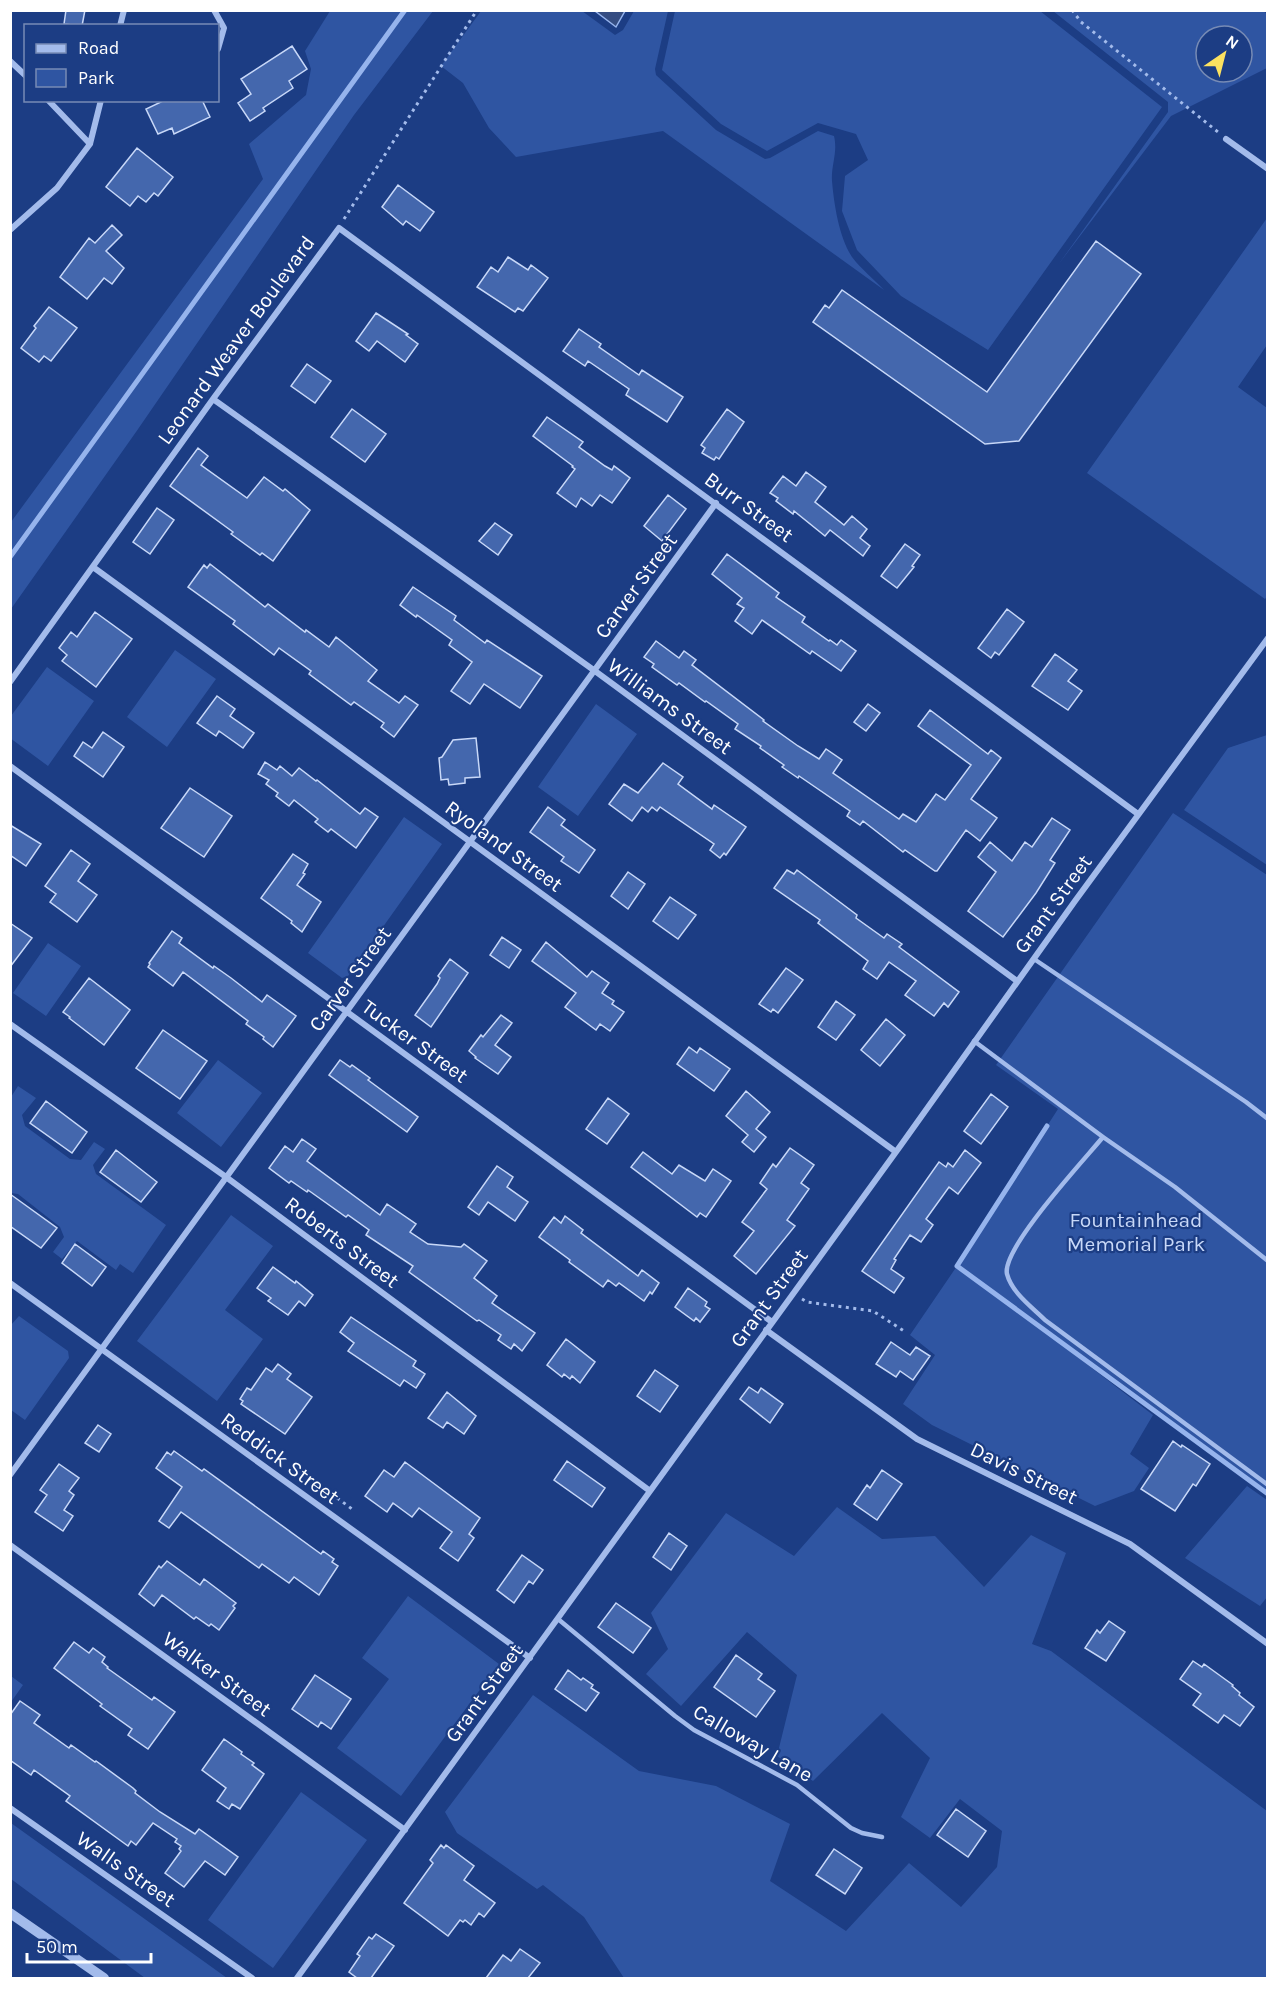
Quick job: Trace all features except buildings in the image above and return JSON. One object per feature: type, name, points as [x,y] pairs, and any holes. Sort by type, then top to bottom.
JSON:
[{"type":"street","points":[[214,10],[224,28],[219,46]]},
{"type":"street","points":[[10,61],[24,74]]},
{"type":"street","points":[[50,102],[90,144]]},
{"type":"street","points":[[10,230],[57,189],[90,144],[100,102]]},
{"type":"street","points":[[1226,139],[1268,169]]},
{"type":"street","name":"Leonard Weaver Boulevard","points":[[10,682],[339,228]]},
{"type":"street","name":"Burr Street","points":[[339,228],[1138,814]]},
{"type":"street","name":"Williams Street","points":[[213,399],[595,671],[1017,981]]},
{"type":"street","name":"Carver Street","points":[[10,1475],[716,503]]},
{"type":"street","name":"Ryoland Street","points":[[93,567],[896,1152]]},
{"type":"street","name":"Grant Street","points":[[297,1978],[1138,814],[1268,638]]},
{"type":"street","name":"Tucker Street","points":[[10,766],[772,1322]]},
{"type":"street","name":"Roberts Street","points":[[10,1024],[226,1177],[650,1491]]},
{"type":"street","name":"Reddick Street","points":[[10,1284],[530,1658]]},
{"type":"street","name":"Davis Street","points":[[766,1330],[917,1439],[1130,1544],[1268,1644]]},
{"type":"street","name":"Walker Street","points":[[10,1545],[405,1830]]},
{"type":"street","name":"Walls Street","points":[[10,1808],[252,1978]]},
{"type":"street","points":[[10,1913],[104,1978]]},
{"type":"lane","points":[[1034,959],[1268,1119]]},
{"type":"lane","points":[[974,1041],[1103,1137],[1175,1187],[1268,1261]]},
{"type":"lane","points":[[1103,1137],[1021,1236],[1008,1259],[1007,1273],[1014,1289],[1045,1320],[1268,1485]]},
{"type":"lane","name":"Calloway Lane","points":[[558,1619],[694,1730],[797,1785],[851,1828],[882,1837]]},
{"type":"path","name":"Leonard Weaver Boulevard","points":[[339,228],[477,10]]},
{"type":"path","points":[[1072,10],[1081,22],[1226,139]]},
{"type":"path","points":[[792,1294],[807,1302],[873,1311],[904,1331]]},
{"type":"path","points":[[313,1480],[352,1509]]},
{"type":"green space","points":[[1262,10],[1267,14],[1267,68],[1254,74],[1254,24],[1194,24],[1194,84],[1235,84],[1171,116],[1058,265],[1168,112],[1168,102],[1053,11]]},
{"type":"green space","points":[[330,11],[433,11],[354,115],[11,609],[11,522],[263,179],[249,144],[306,95],[311,69],[305,51]]},
{"type":"green space","points":[[481,11],[582,11],[615,35],[623,30],[634,11],[668,11],[655,69],[656,75],[716,130],[765,159],[818,131],[834,136],[832,181],[840,230],[852,257],[884,290],[663,131],[516,157],[489,128],[463,83],[441,66]]},
{"type":"green space","points":[[675,11],[1040,11],[1162,107],[988,350],[901,296],[857,250],[842,211],[845,176],[868,160],[856,134],[818,123],[767,151],[721,124],[662,70]]},
{"type":"green space","points":[[1267,218],[1267,345],[1238,387],[1267,408],[1268,595],[1265,599],[1087,473]]},
{"type":"green space","points":[[175,650],[216,679],[167,747],[127,717]]},
{"type":"green space","points":[[47,667],[94,701],[48,766],[10,738],[11,716]]},
{"type":"green space","points":[[596,704],[637,734],[578,816],[538,787]]},
{"type":"green space","points":[[1268,735],[1267,865],[1184,810],[1228,748]]},
{"type":"green space","name":"Fountainhead Memorial Park","points":[[1173,813],[1267,875],[1267,1494],[998,1296],[1153,1415],[1130,1454],[1149,1468],[1134,1491],[1095,1506],[932,1425],[903,1404],[935,1355],[910,1335],[1058,1109],[996,1065]]},
{"type":"green space","points":[[404,817],[442,844],[348,976],[342,978],[308,953]]},
{"type":"green space","points":[[48,943],[81,966],[46,1016],[13,993]]},
{"type":"green space","points":[[218,1060],[262,1093],[221,1147],[177,1113]]},
{"type":"green space","points":[[18,1086],[36,1098],[22,1115],[25,1126],[70,1159],[81,1160],[94,1142],[105,1149],[93,1165],[96,1174],[166,1225],[133,1273],[120,1264],[116,1270],[77,1241],[62,1259],[53,1252],[64,1237],[60,1227],[18,1194],[11,1193],[11,1097]]},
{"type":"green space","points":[[231,1215],[273,1246],[225,1310],[263,1339],[217,1401],[137,1341]]},
{"type":"green space","points":[[19,1316],[68,1351],[69,1358],[25,1420],[11,1410],[11,1325]]},
{"type":"green space","points":[[1247,1486],[1267,1500],[1267,1597],[1260,1606],[1185,1558]]},
{"type":"green space","points":[[837,1507],[882,1539],[935,1536],[984,1587],[1031,1535],[1066,1553],[1032,1644],[1051,1651],[1267,1811],[1267,1978],[624,1978],[584,1917],[543,1885],[537,1889],[457,1833],[445,1812],[533,1695],[639,1771],[716,1786],[790,1824],[770,1881],[846,1931],[909,1863],[961,1907],[997,1867],[1002,1831],[960,1799],[930,1838],[901,1817],[930,1758],[882,1713],[813,1781],[777,1756],[797,1675],[747,1632],[681,1706],[646,1674],[668,1649],[651,1613],[726,1513],[794,1556]]},
{"type":"green space","points":[[408,1596],[499,1664],[401,1796],[337,1748],[389,1679],[362,1658]]},
{"type":"green space","points":[[11,1676],[23,1685],[11,1702]]},
{"type":"green space","points":[[301,1792],[367,1840],[273,1968],[208,1920]]},
{"type":"green space","points":[[10,1823],[227,1978],[145,1978],[11,1879]]},
{"type":"shaded area","points":[[595,11],[625,11],[616,27]]},
{"type":"waterway","points":[[10,557],[405,10]]},
{"type":"waterway","points":[[1047,1126],[957,1266],[1268,1494]]}]
